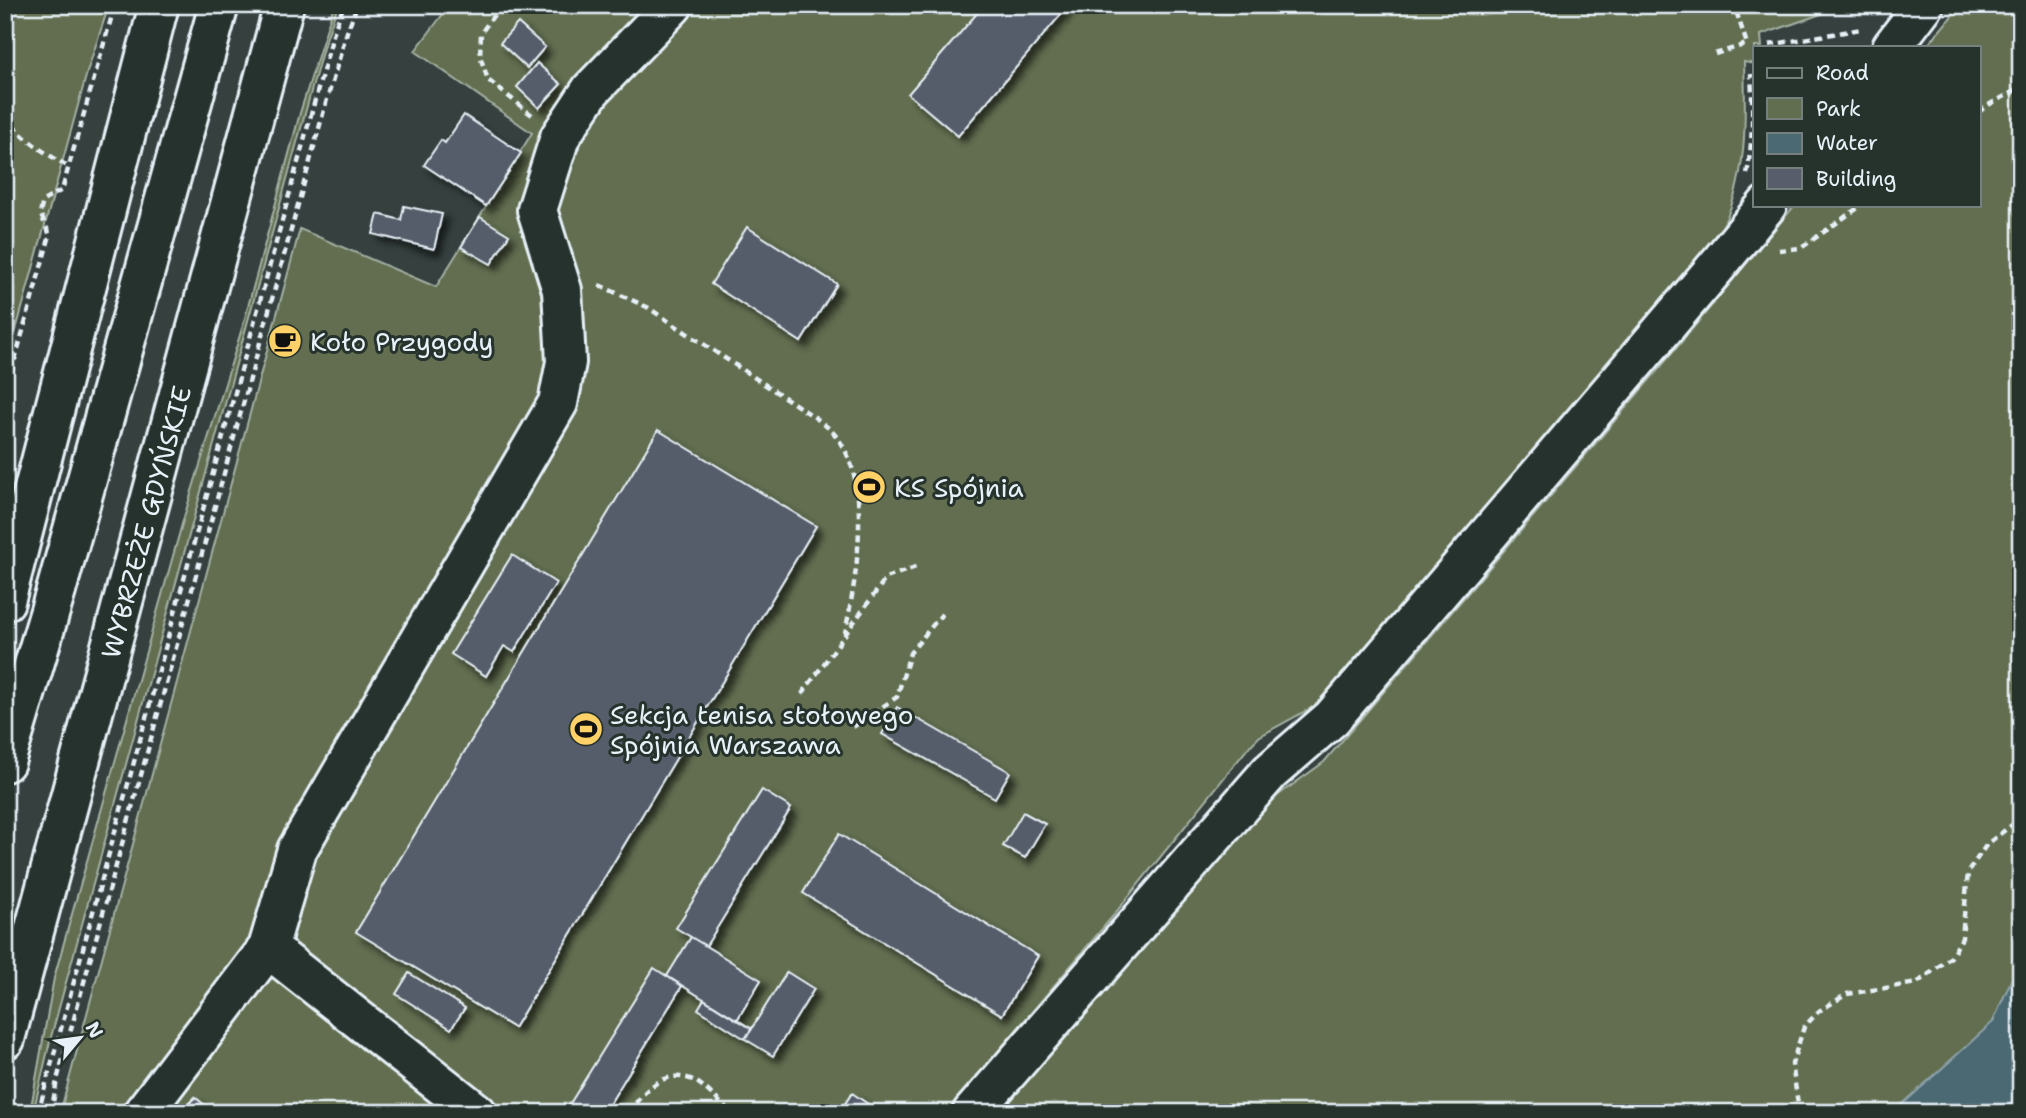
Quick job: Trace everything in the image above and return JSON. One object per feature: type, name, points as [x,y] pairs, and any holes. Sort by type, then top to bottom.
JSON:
[{"type":"main road","points":[[5,601],[159,5]]},
{"type":"main road","points":[[5,762],[56,590],[219,5]]},
{"type":"main road","name":"WYBRZEŻE GDYŃSKIE","points":[[5,1039],[284,5]]},
{"type":"main road","points":[[143,1113],[268,948],[297,850],[558,403],[566,362],[562,290],[537,211],[560,137],[591,90],[673,5]]},
{"type":"main road","points":[[972,1113],[1270,772],[1332,718],[1725,257],[1753,202]]},
{"type":"main road","points":[[5,523],[59,399]]},
{"type":"main road","points":[[268,948],[477,1113]]},
{"type":"path","points":[[5,395],[50,235],[40,213],[43,201],[62,190],[115,5]]},
{"type":"path","points":[[38,1113],[311,113],[344,5]]},
{"type":"path","points":[[51,1113],[57,1080],[326,103],[346,32],[357,5]]},
{"type":"path","points":[[501,5],[481,33],[480,56],[488,80],[560,137]]},
{"type":"path","points":[[1715,54],[1747,44],[1734,5]]},
{"type":"path","points":[[1769,45],[1910,24]]},
{"type":"path","points":[[1751,74],[1753,159]]},
{"type":"path","points":[[1980,111],[1990,102],[2011,96],[2021,85]]},
{"type":"path","points":[[5,116],[38,150],[69,167]]},
{"type":"path","points":[[1725,257],[1801,248],[1861,206]]},
{"type":"path","points":[[554,263],[647,307],[816,418],[837,436],[858,488],[860,527],[853,592],[845,633]]},
{"type":"path","points":[[5,287],[13,310],[13,328],[5,352]]},
{"type":"path","points":[[10,341],[19,343]]},
{"type":"path","points":[[802,694],[886,578],[918,566]]},
{"type":"path","points":[[853,727],[897,698],[909,653],[942,614]]},
{"type":"path","points":[[1793,1113],[1798,1104],[1792,1064],[1804,1027],[1819,1010],[1847,994],[1917,983],[1951,957],[1962,938],[1968,872],[1987,844],[2021,818]]},
{"type":"path","points":[[629,1113],[640,1096],[656,1082],[672,1076],[694,1080],[731,1113]]},
{"type":"green space","points":[[5,5],[109,5],[88,69],[5,370]]},
{"type":"green space","points":[[334,5],[338,5],[323,48],[51,1037],[33,1113],[30,1113],[54,978],[184,517],[243,325],[300,113]]},
{"type":"green space","name":"KS Spójnia","points":[[450,5],[1847,5],[1761,35],[1762,46],[1753,46],[1753,64],[1744,62],[1745,127],[1735,193],[1719,233],[1700,260],[1339,687],[1315,706],[1260,736],[1248,748],[1113,916],[946,1113],[60,1113],[300,229],[436,287],[532,133],[415,51]]},
{"type":"green space","points":[[1961,5],[2021,5],[2021,958],[1993,1022],[1893,1113],[995,1113],[1273,799],[1324,762],[1794,206],[1980,206],[1980,46],[1927,46]]},
{"type":"water","points":[[2021,958],[2021,1113],[1893,1113],[1993,1022]]},
{"type":"building","points":[[984,5],[1069,5],[958,136],[908,94]]},
{"type":"building","points":[[518,23],[545,47],[527,68],[500,43]]},
{"type":"building","points":[[537,63],[561,84],[539,108],[517,87]]},
{"type":"building","points":[[464,115],[521,153],[486,206],[424,165],[441,140],[445,143]]},
{"type":"building","points":[[404,206],[442,214],[434,249],[373,234],[378,214],[401,220]]},
{"type":"building","points":[[480,217],[509,235],[491,264],[461,247]]},
{"type":"building","points":[[747,227],[837,284],[801,342],[711,284]]},
{"type":"building","name":"Sekcja tenisa stołowego Spójnia Warszawa","points":[[658,430],[816,526],[514,1028],[356,932]]},
{"type":"building","points":[[512,555],[556,583],[514,652],[504,646],[486,676],[451,654]]},
{"type":"building","points":[[897,707],[1010,772],[995,798],[882,734]]},
{"type":"building","points":[[762,790],[791,808],[706,946],[676,928]]},
{"type":"building","points":[[1023,812],[1045,824],[1025,858],[1003,846]]},
{"type":"building","points":[[839,834],[1038,956],[1002,1015],[803,893]]},
{"type":"building","points":[[691,937],[761,980],[737,1020],[667,976]]},
{"type":"building","points":[[654,968],[682,986],[604,1113],[571,1113],[566,1110]]},
{"type":"building","points":[[787,972],[814,989],[773,1056],[745,1039]]},
{"type":"building","points":[[409,973],[465,1008],[451,1029],[396,994]]},
{"type":"building","points":[[704,999],[752,1029],[745,1039],[698,1009]]},
{"type":"building","points":[[852,1093],[881,1113],[839,1113]]},
{"type":"building","points":[[195,1097],[214,1113],[181,1113]]},
{"type":"place","name":"Koło Przygody","points":[[285,341]]},
{"type":"place","name":"KS Spójnia","points":[[869,487]]},
{"type":"place","name":"Sekcja tenisa stołowego Spójnia Warszawa","points":[[586,729]]}]
